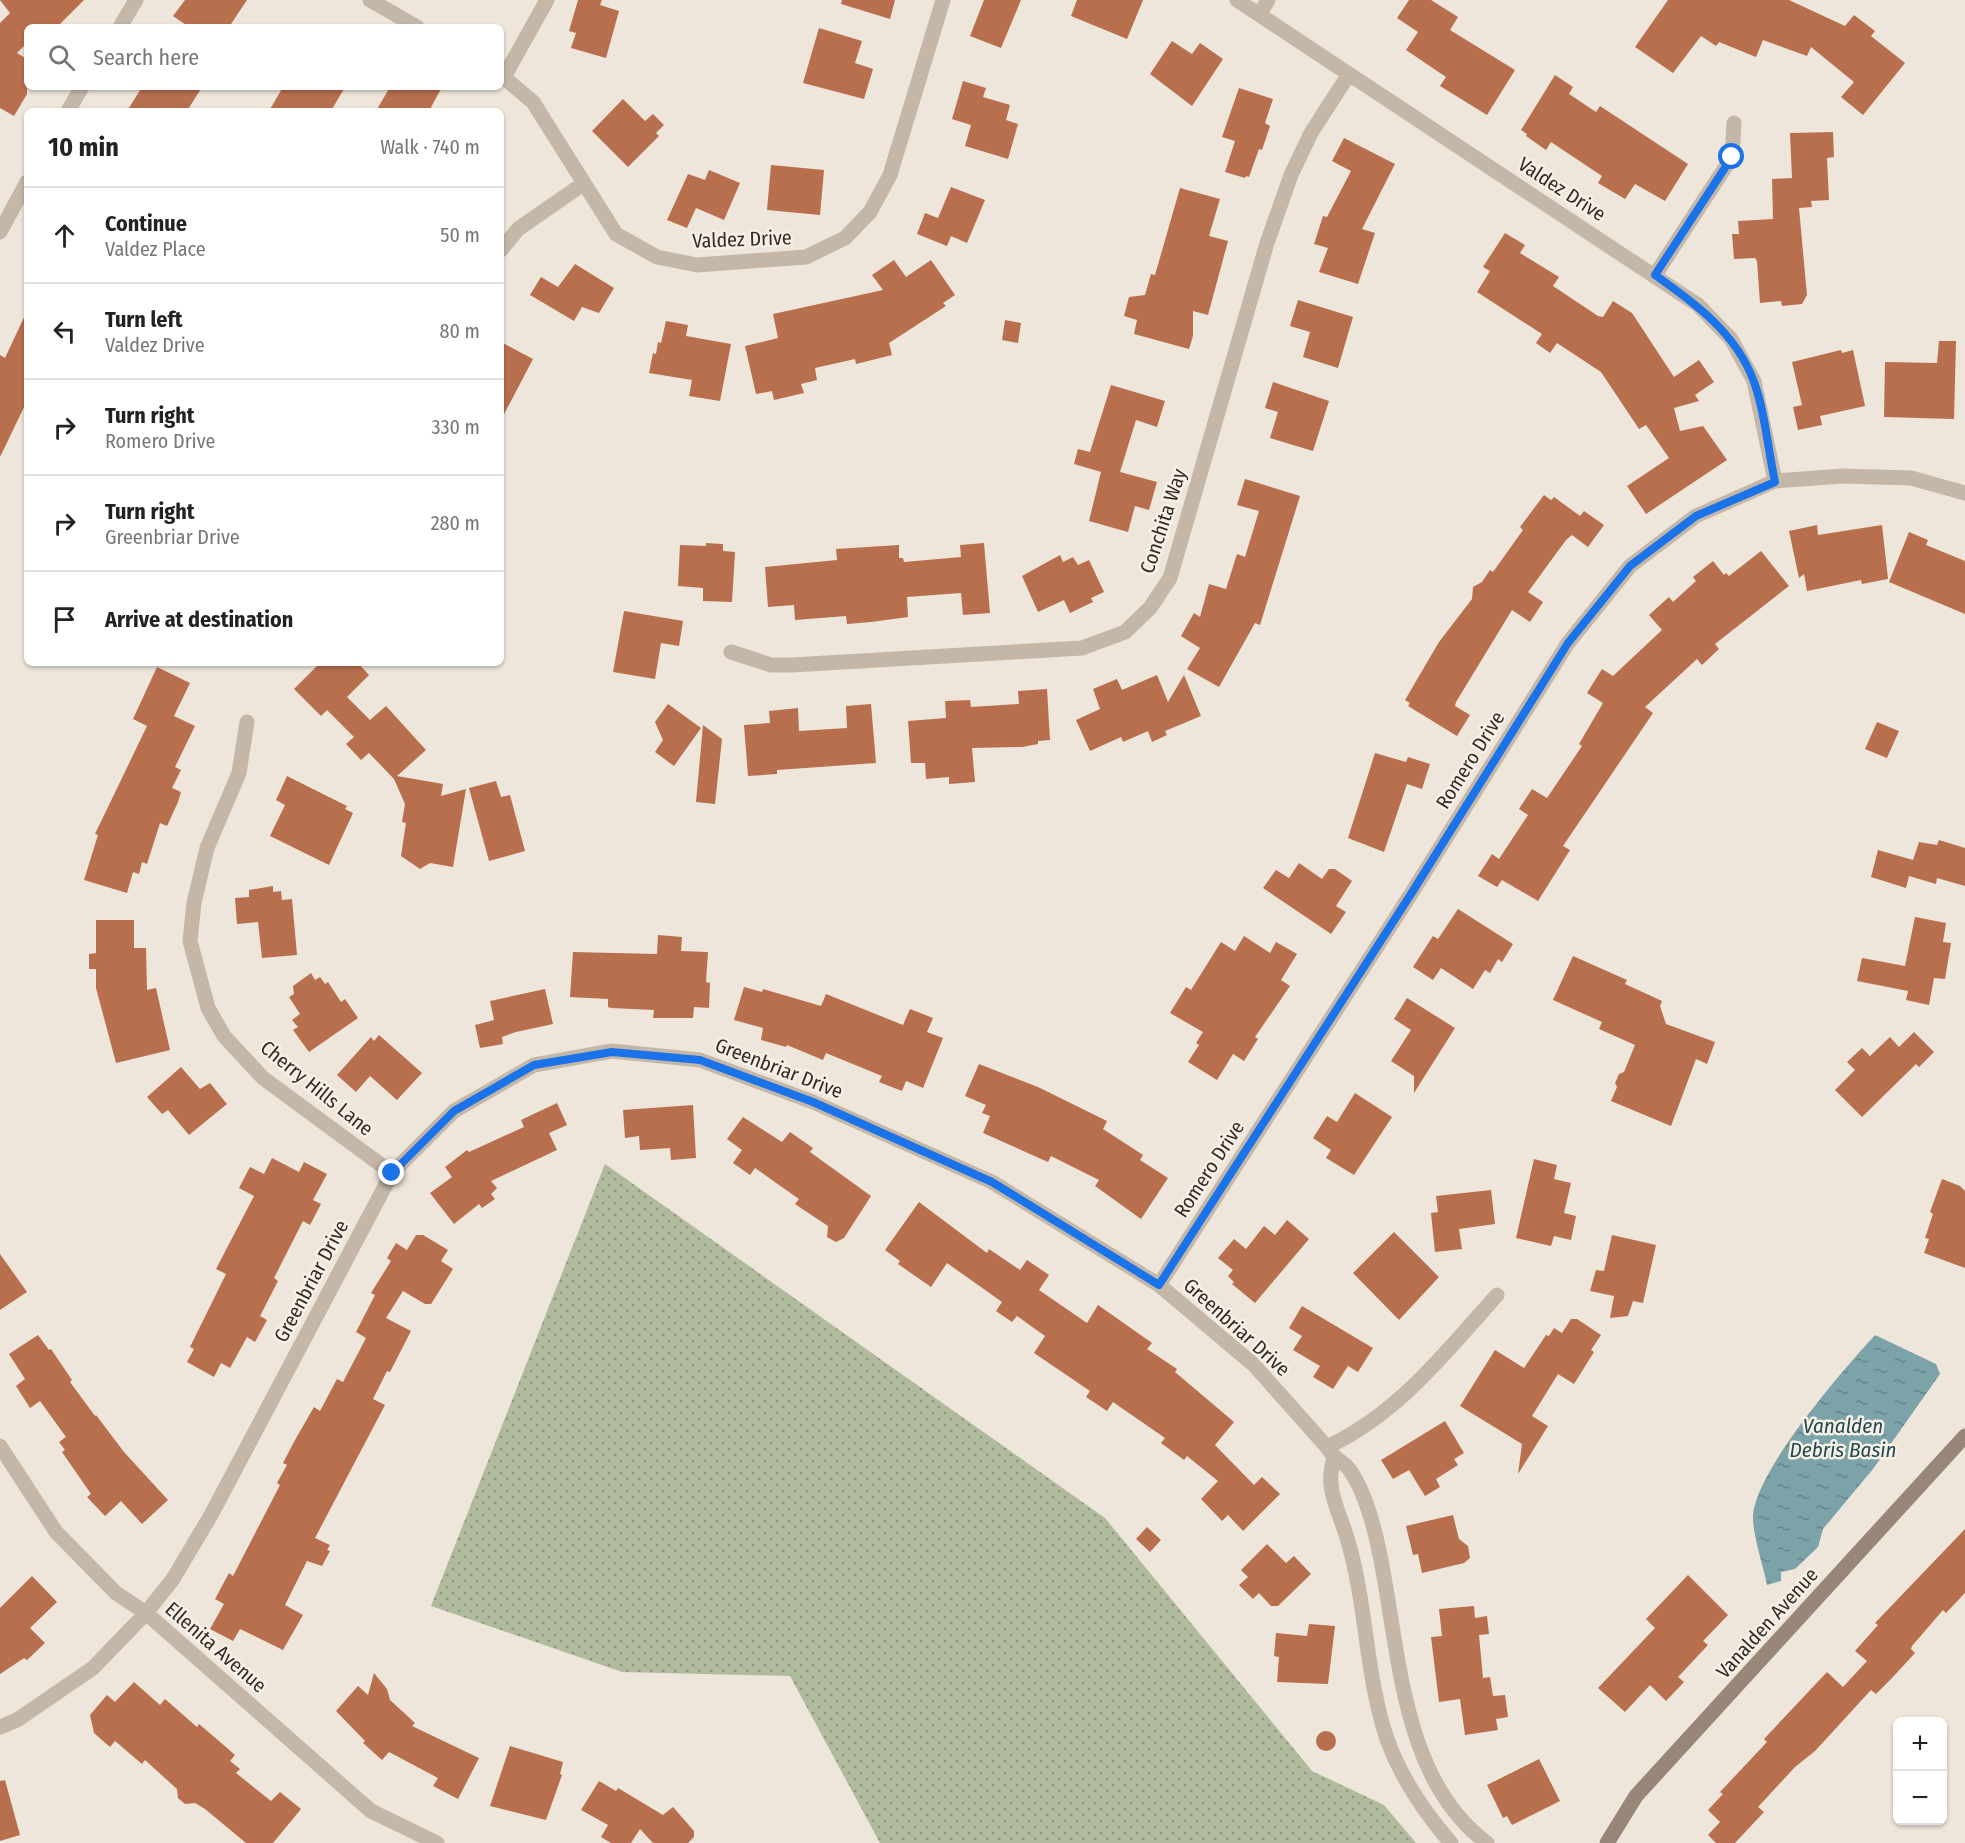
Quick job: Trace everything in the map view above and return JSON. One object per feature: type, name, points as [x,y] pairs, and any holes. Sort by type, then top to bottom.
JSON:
[{"type":"main road","name":"Vanalden Avenue","points":[[1607,1843],[1636,1796],[1965,1436]]},
{"type":"street","points":[[122,24],[136,0]]},
{"type":"street","points":[[370,0],[412,24]]},
{"type":"street","points":[[504,74],[547,0]]},
{"type":"street","name":"Valdez Drive","points":[[504,77],[533,102],[616,234],[657,258],[697,266],[806,257],[845,238],[870,212],[890,176],[943,0]]},
{"type":"street","name":"Valdez Drive","points":[[1237,0],[1264,7],[1349,74],[1698,305],[1731,339],[1754,381],[1775,482]]},
{"type":"street","name":"Conchita Way","points":[[731,652],[771,665],[792,665],[1082,648],[1125,632],[1150,608],[1170,578],[1267,243],[1291,175],[1311,133],[1349,74]]},
{"type":"street","points":[[70,108],[80,90]]},
{"type":"street","points":[[1655,275],[1732,157],[1734,123]]},
{"type":"street","points":[[504,246],[518,229],[583,184]]},
{"type":"street","points":[[0,232],[24,188]]},
{"type":"street","name":"Romero Drive","points":[[1159,1285],[1411,894],[1568,643],[1630,566],[1696,516],[1775,482],[1843,476],[1911,478],[1965,493]]},
{"type":"street","name":"Cherry Hills Lane","points":[[247,722],[239,773],[207,848],[194,903],[190,941],[208,1008],[224,1036],[263,1078],[392,1173]]},
{"type":"street","name":"Greenbriar Drive","points":[[0,1727],[17,1720],[93,1668],[146,1613],[173,1579],[211,1515],[392,1173],[454,1111],[534,1065],[612,1052],[700,1060],[813,1102],[992,1182],[1159,1285],[1254,1365],[1331,1453],[1348,1468],[1376,1536],[1404,1700],[1423,1755],[1447,1799],[1476,1835],[1487,1843]]},
{"type":"street","points":[[1451,1843],[1416,1799],[1387,1737],[1370,1662],[1354,1562],[1330,1488],[1329,1474],[1331,1453],[1405,1395],[1497,1295]]},
{"type":"street","name":"Ellenita Avenue","points":[[0,1446],[56,1532],[116,1593],[146,1613],[371,1811],[437,1843]]},
{"type":"green space","points":[[605,1164],[1105,1518],[1312,1771],[1384,1805],[1416,1843],[880,1843],[790,1676],[622,1672],[431,1606]]},
{"type":"water","name":"Vanalden Debris Basin","points":[[1875,1335],[1936,1364],[1940,1374],[1873,1469],[1823,1529],[1818,1547],[1795,1569],[1781,1572],[1781,1581],[1767,1585],[1753,1525],[1757,1498],[1768,1474],[1802,1422]]},
{"type":"building","points":[[0,0],[84,0],[60,24],[24,24],[24,46],[17,53],[24,57],[24,90],[27,90],[27,94],[14,116],[0,108],[0,23],[10,13]]},
{"type":"building","points":[[185,0],[247,0],[231,24],[185,24],[173,16]]},
{"type":"building","points":[[578,0],[602,0],[600,5],[619,11],[606,58],[571,48],[576,33],[569,31]]},
{"type":"building","points":[[842,0],[895,0],[890,19],[841,4]]},
{"type":"building","points":[[984,0],[1021,0],[1001,48],[970,36]]},
{"type":"building","points":[[1077,0],[1143,0],[1127,39],[1071,16]]},
{"type":"building","points":[[1409,0],[1431,0],[1458,17],[1450,30],[1515,70],[1487,115],[1440,86],[1446,77],[1406,50],[1418,32],[1397,18]]},
{"type":"building","points":[[1668,0],[1789,0],[1845,26],[1854,15],[1875,31],[1871,36],[1905,63],[1863,115],[1841,97],[1854,82],[1811,47],[1807,56],[1763,40],[1756,57],[1719,42],[1716,46],[1701,36],[1673,73],[1635,47]]},
{"type":"building","points":[[819,28],[862,41],[855,63],[873,69],[864,99],[803,83]]},
{"type":"building","points":[[1172,41],[1192,54],[1200,43],[1223,59],[1192,106],[1150,74]]},
{"type":"building","points":[[1555,75],[1573,87],[1569,94],[1596,112],[1600,106],[1688,164],[1665,201],[1635,184],[1625,199],[1598,183],[1602,176],[1551,142],[1546,150],[1526,136],[1527,134],[1521,130]]},
{"type":"building","points":[[963,81],[986,88],[983,97],[1010,105],[1006,120],[1018,124],[1008,159],[965,146],[971,125],[952,119]]},
{"type":"building","points":[[1239,88],[1273,99],[1265,123],[1270,126],[1262,150],[1259,149],[1249,177],[1245,178],[1225,172],[1235,141],[1222,137]]},
{"type":"building","points":[[140,90],[200,90],[189,108],[129,108]]},
{"type":"building","points":[[281,90],[343,90],[333,108],[271,108]]},
{"type":"building","points":[[388,90],[440,90],[431,108],[378,108]]},
{"type":"building","points":[[623,99],[645,121],[653,114],[664,125],[656,133],[659,136],[628,167],[592,131]]},
{"type":"building","points":[[1833,132],[1834,157],[1827,158],[1829,200],[1811,201],[1812,207],[1799,208],[1807,295],[1802,304],[1782,306],[1781,301],[1760,303],[1757,261],[1755,258],[1734,259],[1732,234],[1739,234],[1738,221],[1773,219],[1772,179],[1792,178],[1790,133]]},
{"type":"building","points":[[1344,138],[1395,164],[1362,229],[1375,233],[1358,284],[1319,272],[1328,248],[1314,244],[1323,216],[1327,217],[1351,171],[1332,161]]},
{"type":"building","points":[[771,165],[824,170],[820,215],[767,210]]},
{"type":"building","points":[[709,170],[740,183],[724,220],[696,208],[687,228],[667,220],[688,174],[705,180]]},
{"type":"building","points":[[951,187],[985,200],[967,243],[951,236],[947,246],[917,234],[925,213],[938,218]]},
{"type":"building","points":[[1180,188],[1220,199],[1209,236],[1228,241],[1208,315],[1193,311],[1193,336],[1189,349],[1134,334],[1137,320],[1124,316],[1129,297],[1145,295],[1151,274],[1155,275]]},
{"type":"building","points":[[1505,233],[1525,245],[1520,253],[1559,277],[1553,286],[1598,316],[1603,317],[1613,301],[1632,313],[1674,377],[1699,360],[1714,382],[1695,395],[1699,401],[1674,408],[1680,431],[1703,426],[1727,460],[1646,514],[1627,486],[1669,458],[1646,425],[1639,429],[1601,372],[1557,343],[1550,353],[1536,343],[1542,334],[1477,292],[1490,271],[1483,267]]},
{"type":"building","points":[[894,260],[906,277],[931,260],[955,295],[943,303],[946,306],[889,343],[892,355],[856,364],[855,359],[815,368],[817,380],[801,384],[804,393],[774,400],[772,391],[756,394],[745,346],[778,338],[773,314],[883,290],[872,275]]},
{"type":"building","points":[[575,264],[614,288],[599,313],[582,307],[574,321],[530,295],[541,277],[558,287]]},
{"type":"building","points":[[1298,300],[1353,317],[1338,368],[1303,357],[1310,332],[1290,326]]},
{"type":"building","points":[[24,317],[24,407],[0,457],[0,355],[5,358]]},
{"type":"building","points":[[1005,320],[1021,323],[1018,343],[1002,340]]},
{"type":"building","points":[[666,321],[688,325],[686,336],[731,344],[720,401],[689,396],[692,380],[649,373],[653,353],[656,354],[658,342],[661,343]]},
{"type":"building","points":[[1939,341],[1956,341],[1954,419],[1884,417],[1885,362],[1937,363]]},
{"type":"building","points":[[504,344],[533,359],[504,414]]},
{"type":"building","points":[[1841,350],[1842,353],[1853,350],[1865,406],[1820,416],[1822,425],[1798,430],[1793,407],[1802,405],[1792,362]]},
{"type":"building","points":[[1273,382],[1329,401],[1313,451],[1270,438],[1278,412],[1265,408]]},
{"type":"building","points":[[1111,385],[1165,401],[1157,427],[1136,420],[1120,472],[1157,482],[1149,510],[1135,506],[1128,532],[1089,521],[1101,472],[1074,464],[1078,449],[1090,452]]},
{"type":"building","points":[[1245,479],[1300,496],[1260,625],[1255,623],[1219,687],[1187,669],[1200,648],[1181,636],[1194,613],[1200,617],[1209,584],[1226,589],[1237,554],[1245,557],[1259,511],[1237,505]]},
{"type":"building","points":[[1544,495],[1551,500],[1554,497],[1580,516],[1584,511],[1604,525],[1588,547],[1572,535],[1566,540],[1528,592],[1543,602],[1530,622],[1512,610],[1456,702],[1455,706],[1470,715],[1457,736],[1408,706],[1410,703],[1405,700],[1439,642],[1472,599],[1473,587],[1482,582],[1490,570],[1493,572],[1523,530],[1520,527]]},
{"type":"building","points":[[1817,525],[1818,535],[1882,525],[1888,579],[1862,584],[1861,580],[1807,591],[1804,574],[1799,578],[1789,531]]},
{"type":"building","points":[[1909,532],[1928,540],[1926,545],[1965,561],[1965,614],[1889,582]]},
{"type":"building","points":[[706,543],[723,544],[723,551],[735,552],[732,602],[703,601],[703,588],[678,586],[680,545],[706,546]]},
{"type":"building","points":[[984,543],[990,613],[963,615],[961,593],[907,597],[908,617],[847,624],[846,616],[795,620],[794,605],[768,607],[765,567],[837,560],[836,549],[899,545],[899,558],[903,558],[904,562],[961,557],[960,545]]},
{"type":"building","points":[[1761,551],[1789,586],[1715,644],[1719,649],[1702,665],[1697,659],[1645,707],[1653,713],[1563,846],[1570,850],[1538,901],[1502,880],[1497,887],[1478,876],[1492,854],[1499,859],[1528,815],[1519,809],[1532,789],[1547,798],[1582,746],[1579,744],[1603,703],[1587,693],[1602,669],[1613,676],[1662,630],[1649,615],[1669,597],[1673,602],[1696,581],[1693,577],[1713,561],[1724,575],[1726,573],[1729,576]]},
{"type":"building","points":[[1060,555],[1063,562],[1073,557],[1078,565],[1089,560],[1104,592],[1091,598],[1093,602],[1070,613],[1064,600],[1038,612],[1022,576]]},
{"type":"building","points":[[624,611],[683,621],[679,646],[661,643],[655,679],[613,672]]},
{"type":"building","points":[[317,666],[361,666],[369,675],[347,697],[370,720],[386,706],[426,750],[397,776],[443,784],[441,796],[466,789],[453,867],[430,863],[420,869],[401,856],[406,823],[402,822],[405,804],[394,779],[369,753],[361,760],[346,744],[354,737],[327,710],[321,716],[294,689]]},
{"type":"building","points":[[157,667],[190,683],[174,716],[195,726],[175,767],[181,770],[172,788],[181,792],[178,802],[167,826],[160,823],[147,864],[142,862],[139,874],[133,872],[127,893],[84,880],[98,835],[95,834],[147,726],[133,719]]},
{"type":"building","points":[[1157,675],[1168,702],[1184,675],[1201,716],[1165,731],[1167,735],[1152,742],[1148,731],[1123,742],[1121,737],[1090,751],[1076,720],[1100,709],[1093,689],[1117,679],[1122,690]]},
{"type":"building","points":[[1047,689],[1050,740],[1038,741],[1038,744],[1022,747],[972,748],[975,782],[949,784],[949,777],[926,779],[925,763],[911,763],[908,721],[946,718],[945,701],[970,700],[971,707],[1019,704],[1018,691]]},
{"type":"building","points":[[668,704],[701,728],[674,766],[655,752],[663,740],[655,722]]},
{"type":"building","points":[[871,704],[876,763],[777,770],[777,774],[748,776],[744,725],[770,723],[769,711],[798,708],[799,731],[847,728],[846,706]]},
{"type":"building","points":[[1877,722],[1899,731],[1887,758],[1865,749]]},
{"type":"building","points":[[703,725],[722,739],[715,804],[696,802]]},
{"type":"building","points":[[1375,753],[1406,762],[1408,757],[1430,764],[1422,789],[1407,784],[1384,852],[1348,838]]},
{"type":"building","points":[[287,776],[347,806],[345,809],[353,813],[329,865],[270,836],[285,805],[276,800]]},
{"type":"building","points":[[496,781],[501,797],[510,795],[525,851],[489,861],[469,788]]},
{"type":"building","points":[[1939,840],[1965,848],[1965,886],[1937,878],[1936,884],[1909,876],[1906,888],[1871,877],[1878,850],[1913,860],[1919,842],[1937,845]]},
{"type":"building","points":[[1299,863],[1322,879],[1329,869],[1335,869],[1352,881],[1336,906],[1346,912],[1331,934],[1263,888],[1276,870],[1289,878]]},
{"type":"building","points":[[273,886],[273,892],[281,891],[282,900],[292,899],[297,955],[262,958],[258,922],[237,924],[235,898],[249,897],[249,890]]},
{"type":"building","points":[[1458,909],[1513,944],[1502,962],[1498,959],[1490,973],[1485,970],[1473,989],[1441,968],[1433,980],[1413,967],[1433,936],[1438,939]]},
{"type":"building","points":[[1915,917],[1946,923],[1943,942],[1951,943],[1945,979],[1934,978],[1929,1005],[1906,1000],[1908,991],[1857,981],[1862,958],[1905,966]]},
{"type":"building","points":[[96,920],[134,920],[134,948],[146,948],[147,990],[156,988],[170,1050],[116,1063],[96,988],[96,969],[89,969],[89,954],[96,953]]},
{"type":"building","points":[[658,935],[682,937],[681,951],[708,952],[706,982],[710,983],[709,1008],[694,1007],[693,1018],[653,1018],[654,1010],[611,1008],[608,1007],[608,999],[570,997],[573,952],[657,954]]},
{"type":"building","points":[[1244,936],[1270,953],[1276,942],[1297,954],[1281,980],[1290,986],[1255,1037],[1258,1039],[1244,1061],[1233,1054],[1217,1080],[1188,1062],[1199,1045],[1196,1043],[1203,1032],[1170,1013],[1186,987],[1191,990],[1221,942],[1235,951]]},
{"type":"building","points":[[1573,956],[1627,980],[1625,984],[1662,1001],[1660,1006],[1666,1024],[1715,1042],[1707,1064],[1696,1059],[1671,1126],[1611,1101],[1617,1087],[1615,1083],[1619,1074],[1624,1072],[1635,1045],[1599,1029],[1602,1022],[1553,1000]]},
{"type":"building","points":[[311,973],[315,980],[320,977],[325,984],[328,982],[341,1002],[345,999],[358,1018],[309,1052],[293,1030],[298,1027],[292,1020],[300,1014],[289,997],[294,994],[293,986]]},
{"type":"building","points":[[744,987],[762,992],[763,989],[821,1006],[826,994],[903,1025],[910,1009],[933,1018],[927,1032],[943,1038],[923,1088],[906,1081],[902,1091],[879,1082],[882,1076],[826,1053],[823,1060],[787,1045],[786,1047],[761,1040],[763,1028],[734,1020]]},
{"type":"building","points":[[545,989],[553,1024],[516,1032],[502,1037],[503,1044],[480,1048],[475,1025],[494,1020],[490,1001]]},
{"type":"building","points":[[1407,998],[1455,1028],[1414,1093],[1414,1076],[1391,1061],[1411,1030],[1394,1019]]},
{"type":"building","points":[[1914,1032],[1934,1052],[1919,1067],[1916,1064],[1862,1117],[1835,1090],[1855,1070],[1847,1062],[1862,1048],[1870,1056],[1890,1037],[1899,1047]]},
{"type":"building","points":[[379,1035],[422,1073],[397,1100],[370,1076],[356,1092],[337,1075],[371,1037],[374,1041]]},
{"type":"building","points":[[979,1064],[1038,1087],[1107,1121],[1103,1129],[1143,1155],[1140,1160],[1168,1178],[1141,1219],[1095,1186],[1099,1180],[1051,1156],[1048,1162],[983,1133],[990,1116],[982,1113],[986,1105],[965,1096]]},
{"type":"building","points":[[181,1067],[200,1089],[210,1083],[227,1104],[189,1135],[168,1110],[162,1114],[147,1097]]},
{"type":"building","points":[[1355,1093],[1392,1117],[1354,1175],[1326,1158],[1331,1150],[1313,1138],[1327,1116],[1337,1122]]},
{"type":"building","points":[[557,1103],[567,1125],[549,1133],[557,1150],[491,1181],[497,1188],[491,1194],[495,1199],[482,1208],[479,1204],[454,1224],[430,1193],[452,1177],[445,1167],[467,1150],[469,1152],[524,1127],[521,1120]]},
{"type":"building","points":[[693,1105],[696,1158],[671,1160],[670,1148],[640,1150],[639,1136],[625,1138],[623,1110]]},
{"type":"building","points":[[743,1117],[782,1142],[790,1132],[813,1148],[810,1152],[871,1196],[844,1238],[836,1242],[827,1237],[828,1226],[795,1204],[799,1199],[755,1168],[750,1175],[733,1163],[742,1150],[727,1139]]},
{"type":"building","points":[[272,1158],[299,1172],[304,1162],[327,1174],[313,1200],[321,1204],[310,1225],[303,1221],[274,1278],[278,1281],[260,1316],[267,1320],[255,1342],[247,1337],[230,1368],[221,1363],[214,1377],[187,1362],[194,1349],[190,1347],[226,1274],[216,1269],[254,1196],[239,1188],[250,1167],[264,1174]]},
{"type":"building","points":[[1534,1159],[1557,1165],[1554,1179],[1571,1183],[1564,1213],[1576,1216],[1571,1240],[1554,1236],[1551,1246],[1516,1238]]},
{"type":"building","points":[[1942,1179],[1960,1186],[1965,1191],[1965,1268],[1924,1253],[1929,1239],[1925,1238],[1933,1214],[1930,1212]]},
{"type":"building","points":[[1491,1190],[1495,1224],[1459,1229],[1462,1249],[1435,1252],[1431,1213],[1438,1212],[1436,1196]]},
{"type":"building","points":[[919,1202],[987,1253],[989,1249],[1020,1270],[1027,1260],[1049,1275],[1039,1290],[1087,1323],[1098,1305],[1152,1343],[1147,1349],[1177,1369],[1175,1372],[1234,1422],[1215,1445],[1254,1485],[1262,1477],[1280,1494],[1243,1531],[1228,1515],[1222,1521],[1201,1499],[1218,1481],[1187,1456],[1184,1460],[1161,1443],[1165,1438],[1113,1402],[1107,1411],[1086,1397],[1090,1391],[1034,1353],[1045,1336],[1017,1316],[1012,1322],[996,1311],[1002,1302],[947,1263],[931,1287],[898,1264],[900,1261],[885,1250]]},
{"type":"building","points":[[1287,1220],[1309,1239],[1255,1303],[1232,1284],[1234,1282],[1228,1276],[1233,1270],[1218,1258],[1234,1239],[1246,1249],[1264,1226],[1275,1235]]},
{"type":"building","points":[[1394,1232],[1439,1277],[1399,1320],[1353,1273]]},
{"type":"building","points":[[416,1235],[423,1235],[448,1250],[441,1261],[453,1269],[431,1304],[425,1304],[403,1291],[386,1318],[411,1331],[373,1399],[385,1405],[315,1538],[330,1545],[327,1550],[330,1551],[322,1566],[307,1561],[285,1605],[303,1615],[283,1650],[240,1629],[233,1641],[210,1629],[224,1604],[215,1599],[229,1573],[233,1576],[280,1485],[277,1483],[287,1465],[283,1463],[314,1407],[320,1411],[337,1379],[343,1382],[366,1338],[356,1332],[375,1295],[371,1293],[391,1261],[387,1258],[396,1243],[407,1250]]},
{"type":"building","points":[[1612,1235],[1656,1245],[1643,1303],[1633,1301],[1628,1316],[1610,1318],[1614,1296],[1590,1291],[1596,1270],[1604,1271]]},
{"type":"building","points":[[0,1254],[27,1292],[0,1310]]},
{"type":"building","points":[[1302,1306],[1373,1348],[1358,1372],[1348,1366],[1333,1389],[1313,1377],[1320,1366],[1293,1350],[1302,1336],[1289,1328]]},
{"type":"building","points":[[1571,1319],[1577,1319],[1601,1335],[1591,1350],[1594,1352],[1574,1384],[1558,1374],[1532,1416],[1548,1426],[1518,1474],[1522,1444],[1460,1406],[1495,1350],[1524,1368],[1546,1335],[1549,1336],[1554,1328],[1562,1333]]},
{"type":"building","points":[[38,1335],[49,1350],[51,1349],[72,1380],[70,1382],[95,1416],[168,1500],[142,1524],[121,1501],[105,1516],[87,1497],[91,1494],[62,1452],[65,1450],[59,1442],[66,1437],[40,1401],[30,1408],[16,1386],[25,1379],[9,1354]]},
{"type":"building","points":[[1445,1421],[1464,1453],[1454,1459],[1458,1465],[1436,1479],[1440,1487],[1425,1496],[1409,1470],[1393,1479],[1381,1460]]},
{"type":"building","points":[[1453,1515],[1459,1539],[1468,1546],[1470,1558],[1464,1563],[1422,1573],[1418,1554],[1413,1555],[1406,1526]]},
{"type":"building","points":[[1147,1527],[1161,1540],[1150,1552],[1136,1539]]},
{"type":"building","points":[[1965,1529],[1965,1593],[1946,1613],[1943,1610],[1912,1646],[1911,1649],[1915,1653],[1892,1678],[1876,1694],[1871,1690],[1815,1751],[1795,1767],[1758,1807],[1764,1812],[1735,1843],[1716,1843],[1708,1835],[1720,1822],[1708,1810],[1723,1794],[1720,1792],[1767,1742],[1764,1739],[1827,1672],[1843,1687],[1867,1661],[1855,1651],[1878,1625],[1875,1623]]},
{"type":"building","points":[[1267,1544],[1286,1563],[1294,1556],[1311,1574],[1278,1606],[1271,1606],[1259,1593],[1253,1599],[1239,1585],[1248,1577],[1241,1570]]},
{"type":"building","points":[[1688,1575],[1728,1615],[1703,1641],[1708,1645],[1678,1677],[1684,1682],[1666,1701],[1650,1685],[1625,1712],[1598,1688],[1655,1628],[1646,1619]]},
{"type":"building","points":[[32,1576],[57,1602],[30,1628],[45,1643],[27,1660],[24,1658],[0,1674],[0,1608]]},
{"type":"building","points":[[1474,1606],[1475,1618],[1487,1616],[1489,1634],[1479,1635],[1483,1678],[1490,1677],[1493,1696],[1505,1695],[1508,1717],[1496,1719],[1498,1730],[1465,1735],[1460,1699],[1439,1702],[1431,1637],[1442,1636],[1439,1609]]},
{"type":"building","points":[[1309,1624],[1335,1626],[1328,1684],[1277,1682],[1279,1657],[1274,1656],[1276,1633],[1307,1636]]},
{"type":"building","points":[[374,1673],[387,1689],[390,1700],[415,1723],[412,1726],[479,1758],[458,1799],[433,1786],[438,1778],[389,1752],[382,1760],[363,1743],[365,1741],[336,1711],[358,1686],[368,1695]]},
{"type":"building","points":[[134,1682],[160,1705],[165,1699],[197,1727],[199,1724],[219,1741],[235,1755],[230,1761],[240,1769],[236,1773],[271,1801],[280,1792],[301,1809],[273,1843],[246,1843],[205,1809],[195,1803],[185,1804],[178,1798],[177,1789],[145,1760],[142,1764],[115,1741],[110,1747],[94,1733],[90,1715],[107,1695],[115,1702]]},
{"type":"building","points":[[1326,1731],[1333,1734],[1336,1741],[1333,1748],[1326,1751],[1319,1748],[1316,1741],[1319,1734]]},
{"type":"building","points":[[510,1746],[563,1762],[560,1774],[562,1775],[546,1820],[490,1806]]},
{"type":"building","points":[[1539,1759],[1560,1801],[1512,1825],[1507,1816],[1503,1818],[1487,1785]]},
{"type":"building","points":[[5,1780],[20,1835],[0,1841],[0,1781]]},
{"type":"building","points":[[599,1781],[616,1791],[618,1788],[663,1815],[673,1807],[694,1831],[694,1837],[688,1843],[653,1843],[640,1829],[631,1843],[611,1843],[601,1837],[608,1825],[581,1810]]},
{"type":"route","points":[[392,1173],[454,1111],[534,1065],[612,1052],[700,1060],[813,1102],[992,1182],[1159,1285],[1411,894],[1568,643],[1630,566],[1696,516],[1775,482],[1754,381],[1731,339],[1698,305],[1655,275],[1732,157]]}]
